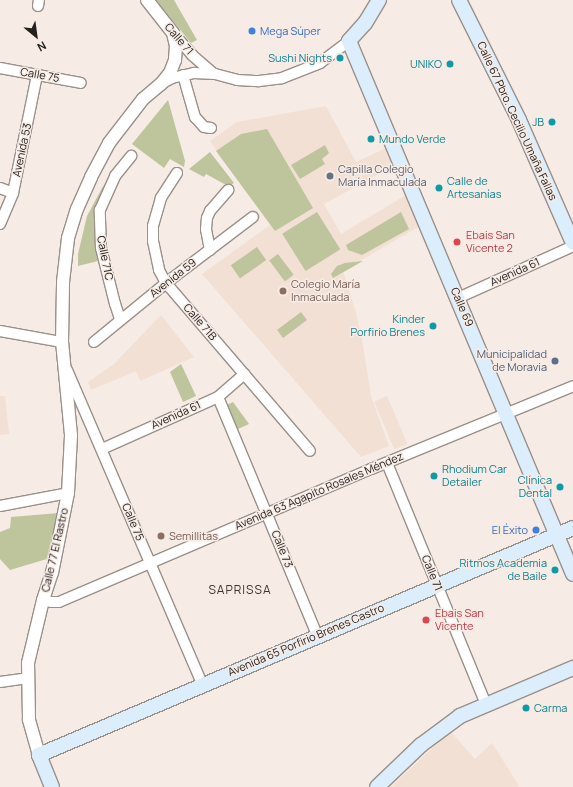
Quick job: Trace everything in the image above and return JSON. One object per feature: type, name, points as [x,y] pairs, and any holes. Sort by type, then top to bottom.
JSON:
[{"type":"main road","points":[[349,41],[365,23],[379,0]]},
{"type":"main road","name":"Calle 67 Pbro. Cecilio Umaña Fallas","points":[[459,0],[519,120],[573,243]]},
{"type":"main road","name":"Calle 69","points":[[349,41],[573,574]]},
{"type":"main road","name":"Avenida 65 Porfirio Brenes Castro","points":[[39,755],[202,684],[573,528]]},
{"type":"main road","points":[[377,787],[436,732],[460,716],[573,668]]},
{"type":"main road","points":[[39,755],[52,787]]},
{"type":"street","name":"Calle 71","points":[[147,0],[192,55],[215,74]]},
{"type":"street","name":"Calle 77 El Rastro","points":[[39,755],[29,719],[28,663],[43,600],[52,573],[68,493],[71,435],[62,342],[63,282],[68,238],[77,209],[91,177],[109,143],[144,99],[161,84],[170,73],[176,60],[176,46],[173,33]]},
{"type":"street","points":[[161,84],[183,75],[194,73],[215,74],[244,80],[259,81],[282,78],[304,71],[320,63],[349,41]]},
{"type":"street","name":"Calle 75","points":[[0,68],[81,83]]},
{"type":"street","name":"Avenida 53","points":[[0,224],[13,194],[37,75]]},
{"type":"street","points":[[183,75],[195,117],[204,127],[211,128]]},
{"type":"street","name":"Calle 71C","points":[[120,319],[101,248],[100,210],[115,176],[131,156]]},
{"type":"street","name":"Calle 71B","points":[[177,173],[161,198],[153,226],[155,256],[166,283],[310,451]]},
{"type":"street","points":[[0,188],[13,194]]},
{"type":"street","points":[[210,250],[206,229],[207,218],[210,210],[228,190]]},
{"type":"street","name":"Avenida 59","points":[[94,342],[120,319],[254,216]]},
{"type":"street","name":"Avenida 61","points":[[458,298],[573,246]]},
{"type":"street","points":[[0,332],[62,342]]},
{"type":"street","name":"Calle 75","points":[[63,360],[151,562],[202,684]]},
{"type":"street","name":"Avenida 61","points":[[102,449],[218,397],[244,374]]},
{"type":"street","name":"Avenida 63 Agapito Rosales Méndez","points":[[43,600],[59,602],[267,513],[573,386]]},
{"type":"street","name":"Calle 73","points":[[218,397],[317,636]]},
{"type":"street","name":"Calle 71","points":[[386,463],[486,704]]},
{"type":"street","points":[[0,506],[68,493]]},
{"type":"street","points":[[0,682],[28,678]]},
{"type":"shaded area","name":"Colegio María Inmaculada","points":[[326,106],[356,162],[386,148],[395,165],[324,204],[341,234],[406,195],[418,227],[343,271],[355,309],[362,339],[371,396],[389,446],[361,457],[202,274],[270,225],[210,141],[237,122]]},
{"type":"shaded area","points":[[161,315],[194,357],[140,381],[136,371],[91,390],[88,382],[114,364]]},
{"type":"shaded area","points":[[0,396],[5,396],[9,434],[0,435]]},
{"type":"shaded area","points":[[387,396],[407,444],[394,449],[374,401]]},
{"type":"shaded area","points":[[450,731],[475,759],[492,743],[520,787],[391,787]]},
{"type":"green space","points":[[156,0],[174,0],[197,40],[191,43]]},
{"type":"green space","points":[[168,100],[185,161],[184,167],[170,159],[164,168],[132,144]]},
{"type":"green space","points":[[267,129],[313,208],[275,231],[216,151],[241,134]]},
{"type":"green space","points":[[325,145],[329,153],[322,159],[325,164],[300,179],[291,165]]},
{"type":"green space","points":[[210,152],[234,183],[228,186],[206,174],[204,177],[189,169]]},
{"type":"green space","points":[[128,154],[97,208],[94,234],[98,261],[78,266],[78,254],[87,216],[102,188],[124,156]]},
{"type":"green space","points":[[317,212],[340,249],[306,271],[282,234]]},
{"type":"green space","points":[[401,212],[409,229],[362,255],[348,250],[346,245]]},
{"type":"green space","points":[[257,247],[266,260],[240,278],[231,265]]},
{"type":"green space","points":[[278,254],[294,275],[285,281],[269,261]]},
{"type":"green space","points":[[363,261],[333,278],[331,274],[337,266],[345,263]]},
{"type":"green space","points":[[301,312],[307,320],[283,338],[277,330]]},
{"type":"green space","points":[[181,364],[196,396],[183,402],[170,372]]},
{"type":"green space","points":[[233,402],[249,424],[238,429],[227,405]]},
{"type":"green space","points":[[59,513],[50,558],[10,570],[0,559],[0,532],[10,528],[11,517]]},
{"type":"place","name":"Mega Súper","points":[[252,31]]},
{"type":"place","name":"Sushi Nights","points":[[340,58]]},
{"type":"place","name":"UNIKO","points":[[450,64]]},
{"type":"place","name":"JB","points":[[552,122]]},
{"type":"place","name":"Mundo Verde","points":[[371,139]]},
{"type":"place","name":"Capilla Colegio María Inmaculada","points":[[330,176]]},
{"type":"place","name":"Calle de Artesanías","points":[[439,188]]},
{"type":"place","name":"Ebais San Vicente 2","points":[[457,242]]},
{"type":"place","name":"Colegio María Inmaculada","points":[[283,291]]},
{"type":"place","name":"Kinder Porfirio Brenes","points":[[433,326]]},
{"type":"place","name":"Municipalidad de Moravia","points":[[555,361]]},
{"type":"place","name":"Rhodium Car Detailer","points":[[434,476]]},
{"type":"place","name":"Clínica Dental","points":[[560,487]]},
{"type":"place","name":"El Éxito","points":[[536,530]]},
{"type":"place","name":"Semillitas","points":[[161,536]]},
{"type":"place","name":"Ritmos Academia de Baile","points":[[555,570]]},
{"type":"place","name":"Ebais San Vicente","points":[[426,620]]},
{"type":"place","name":"Carma","points":[[526,708]]},
{"type":"district","name":"SAPRISSA","points":[[240,590]]}]
